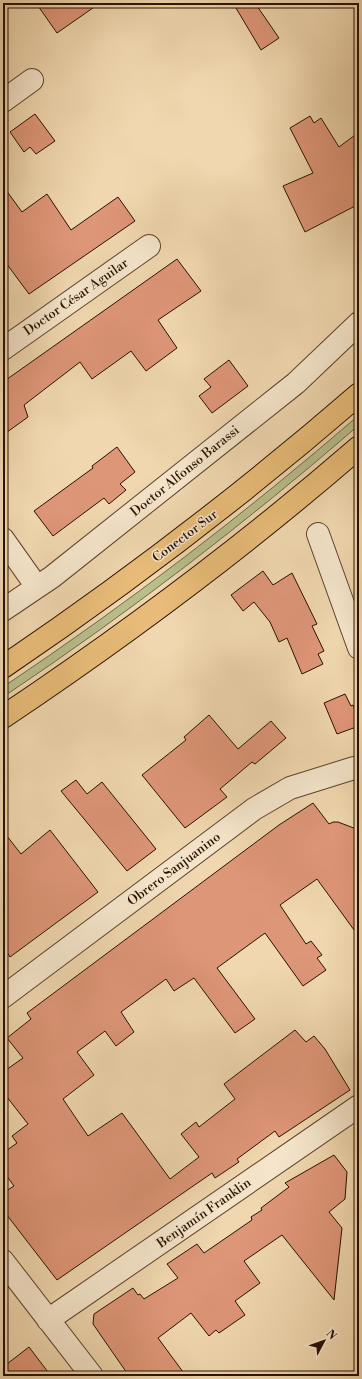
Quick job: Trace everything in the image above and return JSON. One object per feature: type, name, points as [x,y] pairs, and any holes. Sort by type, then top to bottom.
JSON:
[{"type":"main road","name":"Conector Sur","points":[[3,667],[85,610],[185,537],[303,442],[359,394]]},
{"type":"main road","points":[[3,717],[98,652],[186,587],[359,447]]},
{"type":"street","points":[[3,101],[32,80]]},
{"type":"street","name":"Doctor César Aguilar","points":[[3,349],[150,246]]},
{"type":"street","name":"Doctor Alfonso Barassi","points":[[3,610],[52,577],[296,383],[359,323]]},
{"type":"street","points":[[318,534],[359,648]]},
{"type":"street","points":[[3,539],[37,587]]},
{"type":"street","name":"Obrero Sanjuanino","points":[[3,997],[254,809],[290,788],[354,768],[359,769]]},
{"type":"street","name":"Benjamín Franklin","points":[[48,1320],[359,1106]]},
{"type":"street","points":[[3,1261],[92,1376]]},
{"type":"green space","points":[[359,415],[359,425],[273,497],[185,567],[49,666],[3,697],[3,687],[49,656],[185,557],[273,487]]},
{"type":"building","points":[[36,3],[100,3],[57,33]]},
{"type":"building","points":[[233,3],[255,3],[279,38],[261,50]]},
{"type":"building","points":[[35,114],[55,141],[36,154],[30,147],[24,152],[10,132]]},
{"type":"building","points":[[310,116],[314,123],[321,118],[339,147],[359,132],[359,204],[305,232],[283,186],[313,173],[290,128]]},
{"type":"building","points":[[3,186],[22,212],[47,194],[71,230],[118,197],[135,221],[29,294],[3,259]]},
{"type":"building","points":[[177,259],[201,291],[158,320],[177,348],[146,371],[131,351],[92,379],[80,362],[24,405],[28,417],[3,435],[3,382]]},
{"type":"building","points":[[229,360],[248,386],[212,413],[199,396],[211,387],[204,379]]},
{"type":"building","points":[[117,447],[135,472],[120,484],[126,490],[109,504],[104,498],[53,536],[34,511],[93,468],[92,466]]},
{"type":"building","points":[[263,571],[273,585],[292,573],[317,624],[312,626],[324,651],[318,654],[323,664],[302,674],[287,638],[279,642],[270,622],[254,602],[243,611],[231,595]]},
{"type":"building","points":[[345,694],[351,706],[353,705],[359,720],[359,726],[337,734],[324,703]]},
{"type":"building","points":[[209,715],[238,749],[271,721],[286,738],[255,764],[252,762],[220,789],[227,797],[185,828],[142,775],[186,740],[184,737]]},
{"type":"building","points":[[76,780],[87,794],[102,782],[156,849],[127,871],[61,791]]},
{"type":"building","points":[[313,803],[329,824],[338,822],[359,830],[357,934],[317,879],[280,905],[306,944],[311,941],[322,955],[317,958],[326,970],[303,986],[265,933],[217,968],[255,1019],[235,1033],[194,978],[174,991],[166,979],[121,1012],[134,1032],[116,1046],[105,1031],[77,1052],[94,1075],[63,1099],[88,1136],[122,1113],[170,1179],[199,1157],[181,1134],[196,1122],[199,1127],[235,1099],[224,1084],[295,1030],[306,1042],[314,1036],[325,1049],[350,1090],[279,1137],[275,1131],[237,1159],[239,1162],[215,1178],[212,1173],[57,1280],[3,1210],[3,1193],[14,1186],[3,1171],[3,1153],[17,1143],[12,1136],[28,1124],[3,1092],[3,1072],[23,1058],[7,1038],[31,1019],[27,1013],[279,825]]},
{"type":"building","points":[[50,830],[98,892],[10,957],[3,945],[3,831],[21,854]]},
{"type":"building","points":[[334,1155],[347,1172],[345,1199],[329,1212],[342,1228],[334,1300],[282,1235],[244,1261],[260,1283],[235,1301],[245,1315],[219,1333],[216,1330],[209,1336],[191,1313],[158,1338],[186,1376],[129,1376],[93,1324],[94,1314],[133,1288],[138,1295],[140,1294],[144,1299],[178,1278],[167,1264],[197,1244],[204,1253],[252,1220],[251,1217],[262,1210],[261,1208],[289,1187],[285,1183]]},
{"type":"building","points":[[29,1347],[51,1376],[3,1376],[3,1367]]}]
